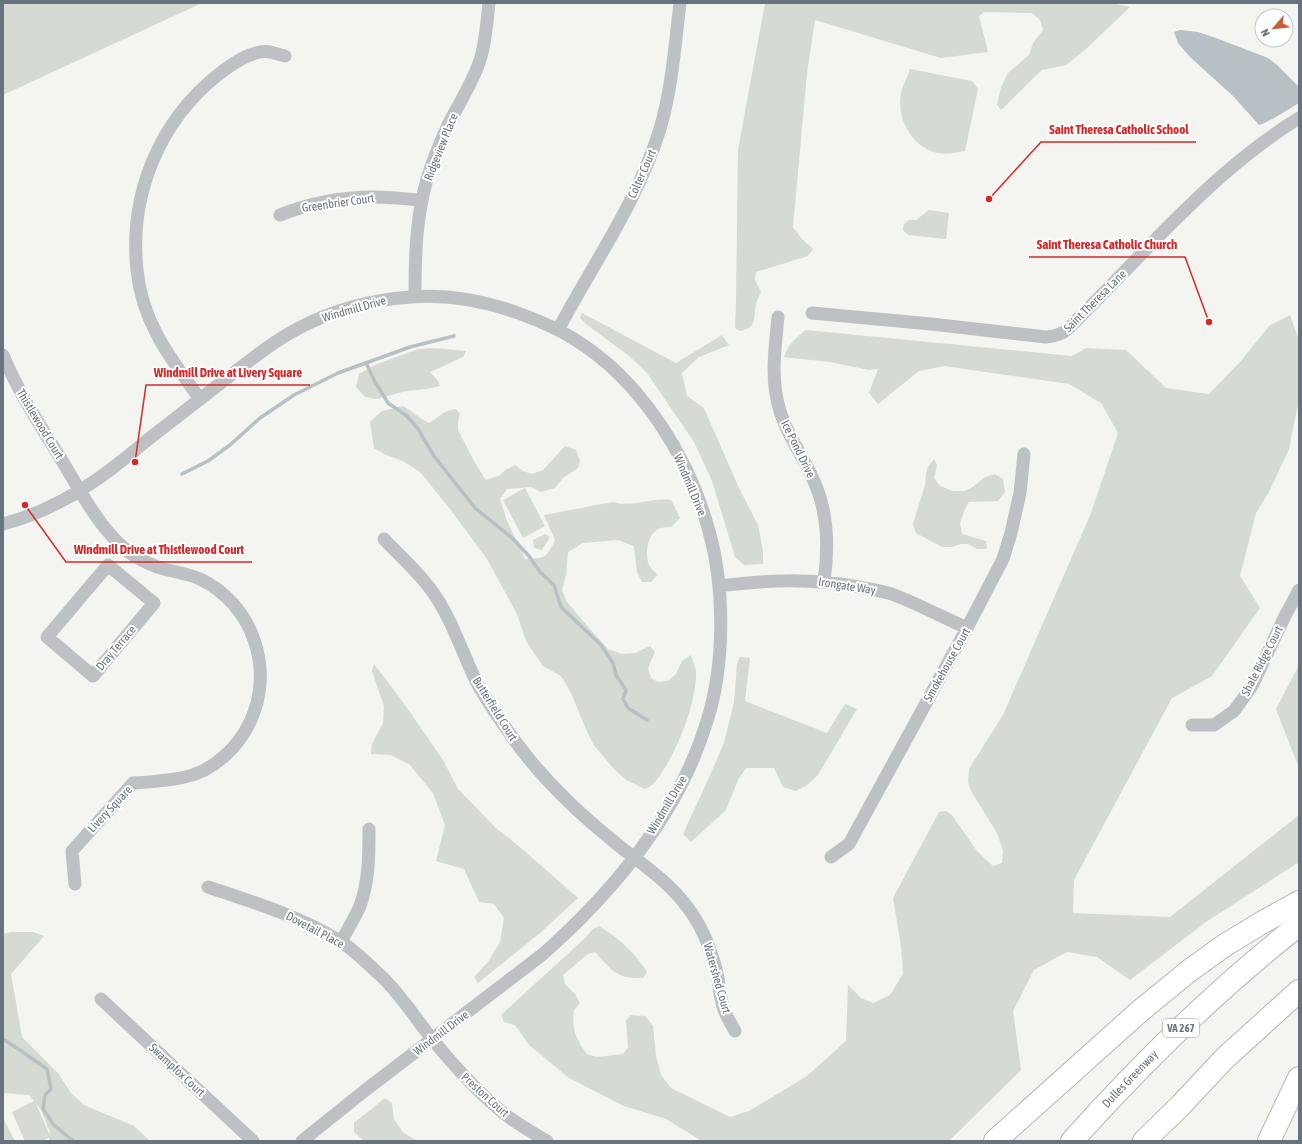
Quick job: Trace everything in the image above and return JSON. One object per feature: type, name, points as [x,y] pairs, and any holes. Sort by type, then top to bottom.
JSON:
[{"type":"highway","points":[[995,1141],[1166,989],[1225,945],[1299,902]]},
{"type":"highway","name":"Dulles Greenway","points":[[1072,1141],[1097,1113],[1192,1018],[1299,925]]},
{"type":"highway","points":[[1144,1141],[1180,1106],[1225,1058],[1299,991]]},
{"type":"highway","points":[[1269,1141],[1299,1078]]},
{"type":"street","name":"Ridgeview Place","points":[[415,296],[415,256],[421,200],[431,166],[445,133],[474,76],[481,58],[487,29],[489,3]]},
{"type":"street","name":"Colter Court","points":[[558,330],[630,202],[650,160],[660,129],[670,87],[680,3]]},
{"type":"street","points":[[200,399],[162,346],[153,329],[144,304],[138,279],[136,251],[137,224],[142,191],[147,174],[159,145],[183,108],[202,88],[228,67],[249,55],[269,52],[285,56]]},
{"type":"street","name":"Saint Theresa Lane","points":[[812,313],[924,323],[1046,338],[1059,335],[1070,327],[1192,203],[1225,172],[1250,152],[1299,118]]},
{"type":"street","name":"Greenbrier Court","points":[[280,214],[300,207],[359,198],[376,197],[421,200]]},
{"type":"street","name":"Windmill Drive","points":[[3,524],[27,517],[56,504],[92,483],[260,352],[296,329],[318,319],[366,303],[415,296],[452,298],[504,308],[541,321],[584,345],[609,365],[634,390],[665,432],[690,480],[709,531],[716,560],[719,586],[719,659],[715,689],[708,720],[684,779],[662,818],[618,878],[582,919],[562,937],[543,954],[344,1106],[302,1141]]},
{"type":"street","name":"Ice Pond Drive","points":[[778,317],[773,372],[776,392],[780,412],[813,479],[824,515],[827,549],[824,581]]},
{"type":"street","name":"Thistlewood Court","points":[[3,355],[22,394],[81,490]]},
{"type":"street","name":"Smokehouse Court","points":[[831,857],[849,844],[1003,559],[1017,506],[1024,454]]},
{"type":"street","name":"Livery Square","points":[[74,884],[72,851],[133,784],[186,777],[196,774],[218,761],[234,747],[247,729],[255,708],[260,685],[259,658],[255,640],[238,609],[225,596],[200,579],[151,564],[136,557],[123,548],[104,526],[81,490]]},
{"type":"street","name":"Butterfield Court","points":[[384,539],[423,580],[434,594],[447,617],[487,700],[515,742],[555,789],[580,814],[634,858]]},
{"type":"street","name":"Dray Terrace","points":[[108,565],[154,603],[93,676],[47,637],[108,565],[123,548]]},
{"type":"street","name":"Irongate Way","points":[[719,586],[777,581],[824,581],[891,594],[919,605],[967,628]]},
{"type":"street","name":"Shale Ridge Court","points":[[1192,724],[1214,725],[1234,711],[1252,686],[1299,590]]},
{"type":"street","points":[[341,942],[360,906],[365,889],[369,866],[368,829]]},
{"type":"street","name":"Watershed Court","points":[[634,858],[669,886],[680,897],[698,923],[708,944],[717,971],[724,1011],[735,1031]]},
{"type":"street","name":"Dovetail Place","points":[[208,887],[277,911],[301,921],[341,942],[359,956],[389,984],[432,1039]]},
{"type":"street","name":"Swampfox Court","points":[[101,999],[253,1141]]},
{"type":"street","name":"Preston Court","points":[[432,1039],[461,1074],[481,1094],[507,1116],[527,1130],[547,1141]]},
{"type":"shaded area","points":[[3,3],[202,3],[3,95]]},
{"type":"shaded area","points":[[765,3],[1112,3],[1130,7],[1085,50],[1066,65],[1042,70],[1001,110],[997,105],[1001,87],[1008,73],[1029,55],[1033,43],[1043,30],[1040,20],[1032,13],[984,12],[979,16],[988,52],[941,58],[815,20],[807,73],[793,227],[802,239],[813,249],[808,256],[756,272],[755,280],[761,292],[756,304],[754,322],[746,330],[740,331],[735,328],[738,150]]},
{"type":"shaded area","points":[[1180,30],[1198,32],[1268,58],[1299,87],[1299,103],[1259,125],[1233,96],[1190,57],[1178,43],[1174,32]]},
{"type":"shaded area","points":[[910,69],[972,81],[978,89],[965,151],[948,154],[935,153],[923,147],[910,134],[902,117],[900,98]]},
{"type":"shaded area","points":[[929,210],[949,213],[946,239],[908,235],[903,230],[904,224],[909,220],[916,220]]},
{"type":"shaded area","points":[[582,313],[676,363],[722,335],[729,345],[699,357],[682,373],[687,396],[704,408],[738,486],[758,525],[763,551],[763,564],[744,565],[735,557],[712,481],[694,442],[647,373],[628,355],[587,325],[580,318]]},
{"type":"shaded area","points":[[1290,315],[1299,340],[1299,399],[1289,449],[1269,492],[1256,513],[1240,576],[1260,608],[1212,676],[1172,698],[1074,880],[1073,913],[1170,917],[1299,815],[1299,862],[1206,922],[1130,980],[1097,957],[1067,952],[1034,970],[1013,1011],[1021,1070],[949,1141],[702,1141],[666,1119],[624,1106],[569,1078],[529,1045],[515,1025],[504,1022],[501,1015],[593,929],[599,926],[626,946],[647,972],[643,978],[634,978],[621,975],[611,969],[595,952],[588,954],[563,975],[565,984],[575,994],[580,1003],[574,1010],[573,1022],[575,1033],[587,1054],[597,1057],[623,1054],[628,1047],[626,1020],[631,1015],[645,1016],[653,1026],[656,1056],[661,1075],[671,1088],[730,1117],[749,1111],[807,1076],[846,1041],[848,985],[861,998],[873,1003],[890,995],[903,974],[901,946],[893,898],[939,812],[946,811],[952,815],[977,851],[993,866],[1002,863],[1003,851],[997,833],[971,791],[968,782],[969,769],[1003,715],[1091,513],[1118,433],[1101,403],[1069,384],[944,366],[919,371],[878,404],[869,393],[878,369],[869,370],[830,362],[784,357],[788,348],[796,338],[806,330],[1072,356],[1086,348],[1126,350],[1166,388],[1209,394],[1241,361],[1269,326]]},
{"type":"shaded area","points":[[435,348],[466,351],[463,357],[430,372],[438,381],[440,386],[406,391],[377,399],[365,397],[356,387],[359,374],[375,365],[418,349]]},
{"type":"shaded area","points":[[403,406],[429,423],[445,412],[456,409],[460,414],[458,430],[475,463],[486,480],[500,475],[505,470],[515,465],[523,471],[532,474],[543,470],[565,446],[576,450],[580,461],[578,468],[563,478],[555,488],[541,492],[531,487],[507,489],[500,499],[507,521],[525,559],[541,558],[547,554],[555,540],[544,515],[613,502],[627,504],[664,499],[671,500],[680,518],[671,527],[661,528],[654,532],[649,540],[647,550],[648,562],[657,575],[651,582],[642,582],[637,572],[634,546],[618,540],[583,543],[568,552],[566,575],[562,590],[567,602],[608,649],[622,654],[635,653],[650,646],[655,652],[648,668],[651,678],[658,682],[668,681],[676,674],[682,661],[691,655],[696,673],[695,689],[688,717],[683,732],[670,759],[651,786],[645,789],[626,780],[613,768],[593,744],[571,693],[561,676],[543,666],[526,641],[517,614],[487,559],[420,472],[403,461],[384,454],[374,448],[370,422],[382,411]]},
{"type":"shaded area","points":[[934,459],[937,465],[934,478],[940,486],[953,491],[965,491],[985,477],[995,474],[1003,479],[1005,492],[998,501],[969,502],[960,523],[962,534],[986,541],[987,549],[977,549],[968,544],[942,547],[916,533],[913,524],[925,485],[927,468]]},
{"type":"shaded area","points":[[525,488],[545,526],[523,538],[503,500]]},
{"type":"shaded area","points":[[545,534],[550,537],[542,550],[534,548],[533,540]]},
{"type":"shaded area","points":[[740,657],[750,658],[745,701],[827,733],[845,704],[857,709],[818,775],[807,785],[796,791],[783,787],[774,768],[746,768],[738,780],[726,810],[691,842],[683,834],[724,743],[734,702],[737,664]]},
{"type":"shaded area","points":[[374,664],[400,698],[443,760],[458,789],[496,828],[578,898],[540,933],[478,983],[474,977],[488,962],[500,942],[504,918],[494,904],[479,902],[464,869],[436,861],[445,825],[433,793],[410,765],[391,755],[371,754],[372,744],[383,723],[384,706],[372,671]]},
{"type":"shaded area","points":[[1299,665],[1299,768],[1276,709]]},
{"type":"shaded area","points":[[11,932],[33,932],[44,936],[11,974],[22,1037],[58,1073],[71,1093],[84,1105],[134,1126],[150,1141],[49,1141],[49,1138],[42,1141],[25,1141],[12,1112],[34,1101],[29,1095],[3,1093],[3,934]],"holes":[[[35,1102],[41,1110],[50,1132],[50,1135]]]},
{"type":"shaded area","points":[[385,1098],[392,1103],[394,1119],[403,1132],[417,1141],[364,1141],[354,1132],[354,1123]]},
{"type":"shaded area","points":[[3,1118],[15,1141],[3,1141]]},
{"type":"waterway","points":[[182,474],[208,461],[230,445],[260,418],[294,395],[338,373],[410,347],[454,336]]},
{"type":"waterway","points":[[366,363],[375,382],[388,403],[407,416],[418,429],[434,456],[475,508],[512,538],[529,556],[540,572],[554,585],[561,607],[601,645],[613,663],[616,675],[626,690],[623,699],[628,708],[647,720]]},
{"type":"waterway","points":[[3,1039],[47,1069],[51,1089],[45,1095],[43,1109],[54,1125],[73,1141]]},
{"type":"place","name":"Saint Theresa Catholic School","points":[[989,199]]},
{"type":"place","name":"Saint Theresa Catholic Church","points":[[1209,322]]},
{"type":"place","name":"Windmill Drive at Livery Square","points":[[135,462]]},
{"type":"place","name":"Windmill Drive at Thistlewood Court","points":[[25,505]]}]
